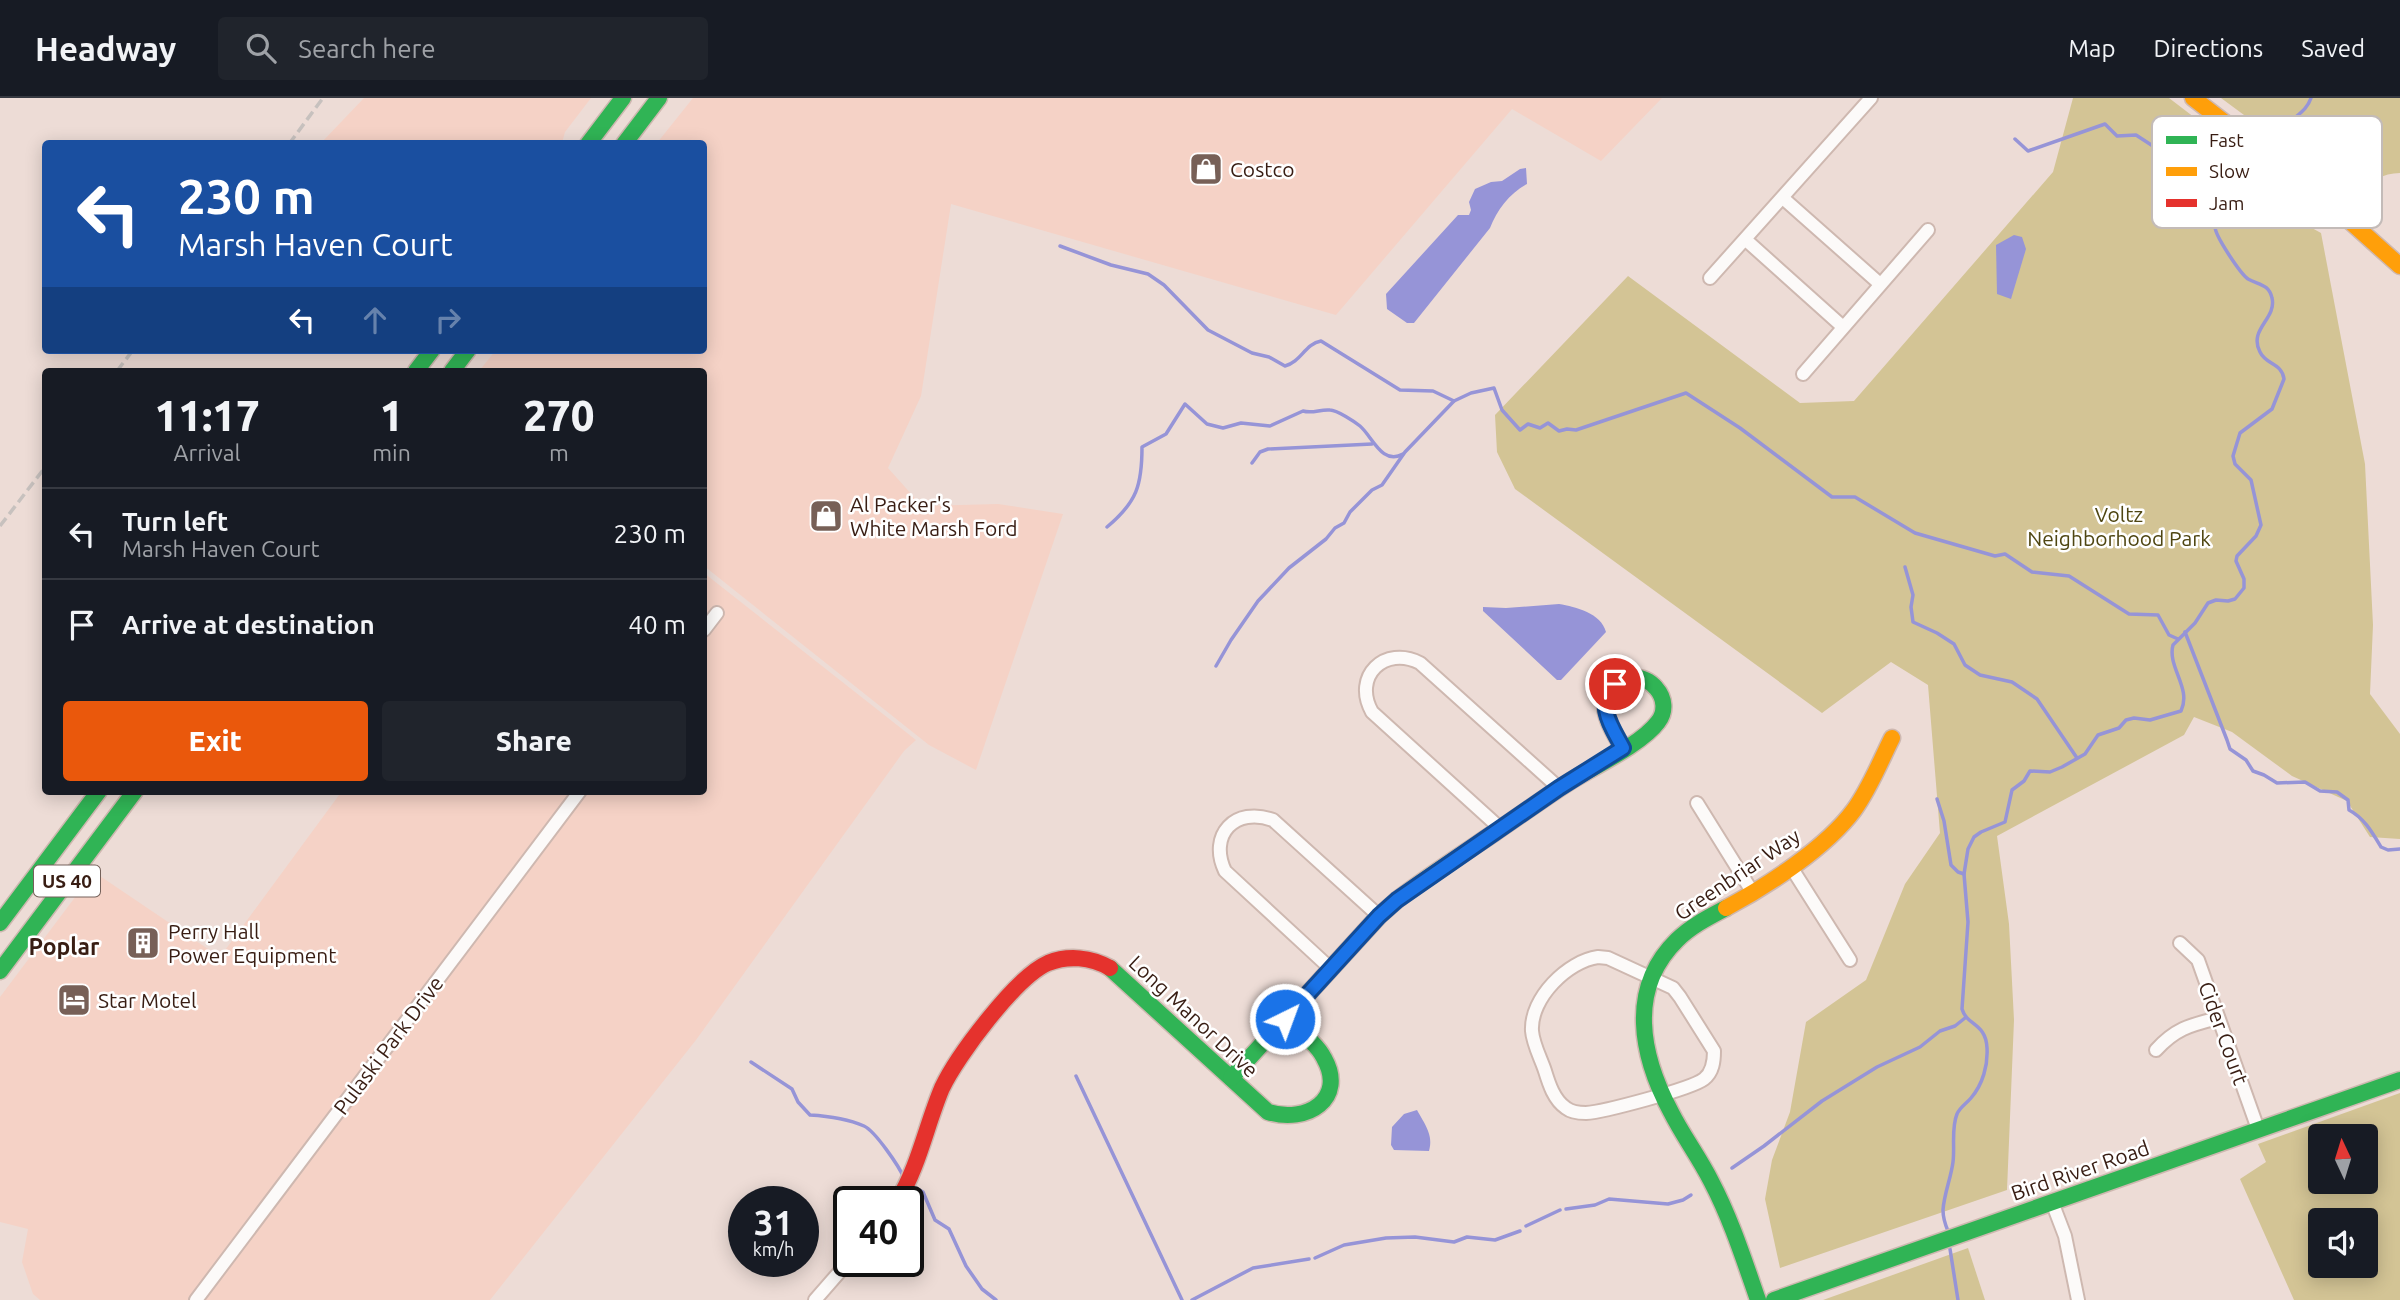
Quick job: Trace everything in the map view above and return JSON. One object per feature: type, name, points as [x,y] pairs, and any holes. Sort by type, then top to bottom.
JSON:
[{"type":"main road","points":[[591,140],[623,98]]},
{"type":"main road","points":[[627,140],[659,98]]},
{"type":"main road","points":[[2193,98],[2216,116]]},
{"type":"main road","points":[[2359,228],[2400,266]]},
{"type":"main road","points":[[418,368],[429,354]]},
{"type":"main road","points":[[454,368],[465,354]]},
{"type":"main road","points":[[1231,1078],[1379,916],[1416,885],[1559,788],[1623,748],[1653,729],[1662,714],[1663,702],[1660,691],[1642,677],[1619,680],[1605,699],[1606,716],[1623,748]]},
{"type":"main road","name":"Greenbriar Way","points":[[1758,1300],[1723,1205],[1708,1174],[1674,1121],[1663,1094],[1649,1055],[1642,1027],[1642,1013],[1653,978],[1672,946],[1688,930],[1753,893],[1791,867],[1850,815],[1892,738]]},
{"type":"main road","name":"US 40","points":[[0,923],[97,795]]},
{"type":"main road","name":"US 40","points":[[0,971],[132,795]]},
{"type":"main road","name":"Long Manor Drive","points":[[906,1186],[914,1171],[942,1090],[961,1054],[1031,973],[1051,961],[1076,957],[1092,959],[1111,968],[1268,1112],[1289,1119],[1300,1117],[1319,1105],[1329,1085],[1327,1063],[1319,1050],[1285,1019]]},
{"type":"main road","name":"Bird River Road","points":[[1774,1300],[2400,1080]]},
{"type":"street","points":[[1710,278],[1784,199],[1871,98]]},
{"type":"street","points":[[1784,199],[1880,284]]},
{"type":"street","points":[[1803,374],[1928,230]]},
{"type":"street","points":[[1746,240],[1843,327]]},
{"type":"street","points":[[707,626],[717,613]]},
{"type":"street","points":[[1501,828],[1373,712],[1367,699],[1366,686],[1371,673],[1380,663],[1400,656],[1420,663],[1559,788]]},
{"type":"street","name":"Pulaski Park Drive","points":[[196,1300],[577,795]]},
{"type":"street","points":[[1697,803],[1753,893]]},
{"type":"street","points":[[1331,969],[1226,871],[1220,860],[1219,848],[1228,826],[1249,815],[1273,820],[1379,916]]},
{"type":"street","points":[[1791,867],[1850,960]]},
{"type":"street","name":"Cider Court","points":[[2180,943],[2198,960],[2258,1129]]},
{"type":"street","points":[[1598,957],[1608,958],[1653,978],[1673,988],[1680,996],[1714,1051],[1714,1061],[1705,1079],[1684,1089],[1595,1112],[1567,1110],[1554,1094],[1532,1033],[1535,1011],[1542,1000],[1564,971],[1576,963],[1598,957]]},
{"type":"street","points":[[2156,1049],[2169,1035],[2189,1025],[2218,1018]]},
{"type":"street","points":[[2052,1202],[2065,1236],[2078,1300]]},
{"type":"street","points":[[818,1299],[836,1277]]},
{"type":"shaded area","points":[[364,98],[591,98],[565,132],[563,140],[324,140]]},
{"type":"shaded area","points":[[693,98],[1662,98],[1601,161],[1512,109],[1336,315],[951,204],[921,396],[888,468],[922,506],[998,504],[1063,514],[976,770],[929,745],[707,568],[707,368],[481,368],[493,354],[707,354],[707,140],[659,140]]},
{"type":"shaded area","points":[[1526,168],[1527,184],[1505,203],[1490,228],[1414,323],[1407,323],[1387,309],[1386,294],[1458,215],[1469,215],[1469,202],[1475,189],[1491,182],[1502,181]]},
{"type":"shaded area","points":[[2014,235],[2022,237],[2026,249],[2011,299],[1997,294],[1996,245]]},
{"type":"shaded area","points":[[707,575],[916,740],[904,751],[696,1040],[490,1300],[40,1300],[33,1294],[22,1262],[28,1229],[0,1222],[0,997],[94,872],[220,957],[339,795],[707,795]]},
{"type":"shaded area","points":[[1559,604],[1580,609],[1593,616],[1599,620],[1606,632],[1561,680],[1557,680],[1483,611],[1483,607]]},
{"type":"shaded area","points":[[1417,1110],[1429,1134],[1429,1151],[1394,1150],[1391,1145],[1392,1127],[1404,1114]]},
{"type":"green space","name":"Voltz Neighborhood Park","points":[[2073,98],[2169,98],[2193,116],[2152,116],[2152,228],[2312,228],[2321,233],[2365,464],[2373,625],[2370,694],[2400,734],[2400,839],[2370,837],[2347,801],[2292,776],[2232,732],[2194,717],[2184,735],[1997,836],[2009,924],[2014,1020],[2007,1190],[1780,1268],[1765,1199],[1772,1160],[1790,1112],[1806,1022],[1866,980],[1905,884],[1940,833],[1928,685],[1891,662],[1822,713],[1515,489],[1497,452],[1495,415],[1628,276],[1800,403],[1854,401],[2053,172]]},
{"type":"green space","points":[[2221,98],[2400,98],[2400,173],[2382,177],[2382,116],[2245,116]]},
{"type":"green space","points":[[2400,1093],[2400,1300],[2294,1300],[2240,1179],[2266,1162],[2258,1144],[2308,1126],[2308,1194],[2378,1194],[2378,1124],[2314,1124]]},
{"type":"green space","points":[[1968,1248],[1985,1300],[1823,1300]]},
{"type":"waterway","points":[[2296,116],[2311,98]]},
{"type":"waterway","points":[[2015,139],[2028,151],[2105,124],[2117,136],[2136,135],[2152,145]]},
{"type":"waterway","points":[[1948,1231],[1943,1210],[1953,1162],[1955,1119],[1979,1087],[1986,1068],[1987,1054],[1983,1034],[1964,1015],[1962,1009],[1968,922],[1964,874],[1968,849],[1974,837],[2005,822],[2012,790],[2024,781],[2030,771],[2050,772],[2062,767],[2085,754],[2098,735],[2119,728],[2126,720],[2150,720],[2181,711],[2184,694],[2173,661],[2173,645],[2195,623],[2208,603],[2235,599],[2244,588],[2237,556],[2256,536],[2261,525],[2251,480],[2235,464],[2233,456],[2240,433],[2272,409],[2284,379],[2280,370],[2263,356],[2257,344],[2260,330],[2271,312],[2272,298],[2269,290],[2248,279],[2240,270],[2223,245],[2216,228]]},
{"type":"waterway","points":[[1060,246],[1111,265],[1148,274],[1164,285],[1208,330],[1252,353],[1269,357],[1285,366],[1321,341],[1400,390],[1433,391],[1454,401]]},
{"type":"waterway","points":[[1216,666],[1258,601],[1289,568],[1344,523],[1350,512],[1372,490],[1382,485],[1405,452],[1454,401],[1471,393],[1494,388],[1502,410],[1520,430],[1528,424],[1540,428],[1548,423],[1559,431],[1576,430],[1686,393],[1740,428],[1832,497],[1855,497],[1915,533],[1995,556],[2005,554],[2032,572],[2069,576],[2129,614],[2158,615],[2169,635],[2178,639]]},
{"type":"waterway","points":[[1107,527],[1125,509],[1136,492],[1141,472],[1142,447],[1166,434],[1185,404],[1207,424],[1223,428],[1241,423],[1270,426],[1303,411],[1333,411],[1360,426],[1383,453],[1396,457],[1403,454]]},
{"type":"waterway","points":[[1252,463],[1260,452],[1268,449],[1372,444]]},
{"type":"waterway","points":[[1905,567],[1913,595],[1913,622],[1954,644],[1965,665],[1980,675],[2012,682],[2037,699],[2077,758]]},
{"type":"waterway","points":[[2185,632],[2230,749],[2246,760],[2253,771],[2277,783],[2305,782],[2320,791],[2337,792],[2348,800],[2349,810],[2363,821],[2381,847],[2388,850],[2400,849]]},
{"type":"waterway","points":[[1937,799],[1944,821],[1951,865],[1964,874]]},
{"type":"waterway","points":[[1732,1168],[1822,1101],[1877,1067],[1920,1047],[1940,1031],[1955,1026],[1965,1018]]},
{"type":"waterway","points":[[751,1062],[792,1089],[798,1102],[810,1115],[844,1120],[869,1129],[886,1149],[904,1178]]},
{"type":"waterway","points":[[1076,1076],[1182,1300]]},
{"type":"waterway","points":[[924,1194],[935,1220],[949,1229],[966,1266],[982,1289],[996,1300]]},
{"type":"waterway","points":[[1566,1209],[1595,1205],[1609,1199],[1668,1204],[1691,1195]]},
{"type":"waterway","points":[[1526,1226],[1560,1210]]},
{"type":"waterway","points":[[1315,1258],[1344,1245],[1386,1238],[1415,1237],[1454,1242],[1467,1237],[1495,1240],[1520,1231]]},
{"type":"waterway","points":[[1950,1249],[1958,1300]]},
{"type":"waterway","points":[[1192,1300],[1253,1268],[1309,1259]]},
{"type":"railway","points":[[292,140],[323,98]]},
{"type":"railway","points":[[119,368],[130,354]]},
{"type":"railway","points":[[0,526],[42,471]]},
{"type":"traffic: fast","points":[[591,140],[623,98]]},
{"type":"traffic: fast","points":[[627,140],[659,98]]},
{"type":"traffic: fast","points":[[418,368],[429,354]]},
{"type":"traffic: fast","points":[[454,368],[465,354]]},
{"type":"traffic: fast","points":[[1231,1078],[1379,916],[1397,900],[1550,794],[1629,747],[1651,730],[1662,714],[1663,701],[1651,683],[1639,678],[1620,680],[1606,696],[1608,719],[1623,748]]},
{"type":"traffic: fast","points":[[0,923],[96,795]]},
{"type":"traffic: fast","points":[[0,971],[132,795]]},
{"type":"traffic: fast","points":[[1726,908],[1688,930],[1661,959],[1645,1001],[1644,1023],[1652,1068],[1661,1091],[1718,1195],[1758,1300]]},
{"type":"traffic: fast","points":[[1110,968],[1268,1112],[1283,1115],[1309,1111],[1319,1105],[1327,1096],[1330,1085],[1330,1073],[1324,1058],[1316,1047],[1285,1019]]},
{"type":"traffic: fast","points":[[1774,1300],[2400,1080]]},
{"type":"traffic: slow","points":[[2193,98],[2216,116]]},
{"type":"traffic: slow","points":[[2358,228],[2400,266]]},
{"type":"traffic: slow","points":[[1726,908],[1795,865],[1842,824],[1865,793],[1892,738]]},
{"type":"traffic: jam","points":[[906,1186],[942,1088],[960,1057],[1004,1000],[1035,971],[1056,960],[1079,958],[1110,968]]},
{"type":"place","name":"Costco","points":[[1206,169]]},
{"type":"place","name":"Al Packer's White Marsh Ford","points":[[826,516]]},
{"type":"place","name":"Perry Hall Power Equipment","points":[[143,943]]},
{"type":"place","name":"Star Motel","points":[[74,1000]]},
{"type":"district","name":"Poplar","points":[[64,946]]},
{"type":"route","points":[[1285,1019],[1379,916],[1397,900],[1559,788],[1623,748],[1604,708],[1605,699],[1615,684]]}]
